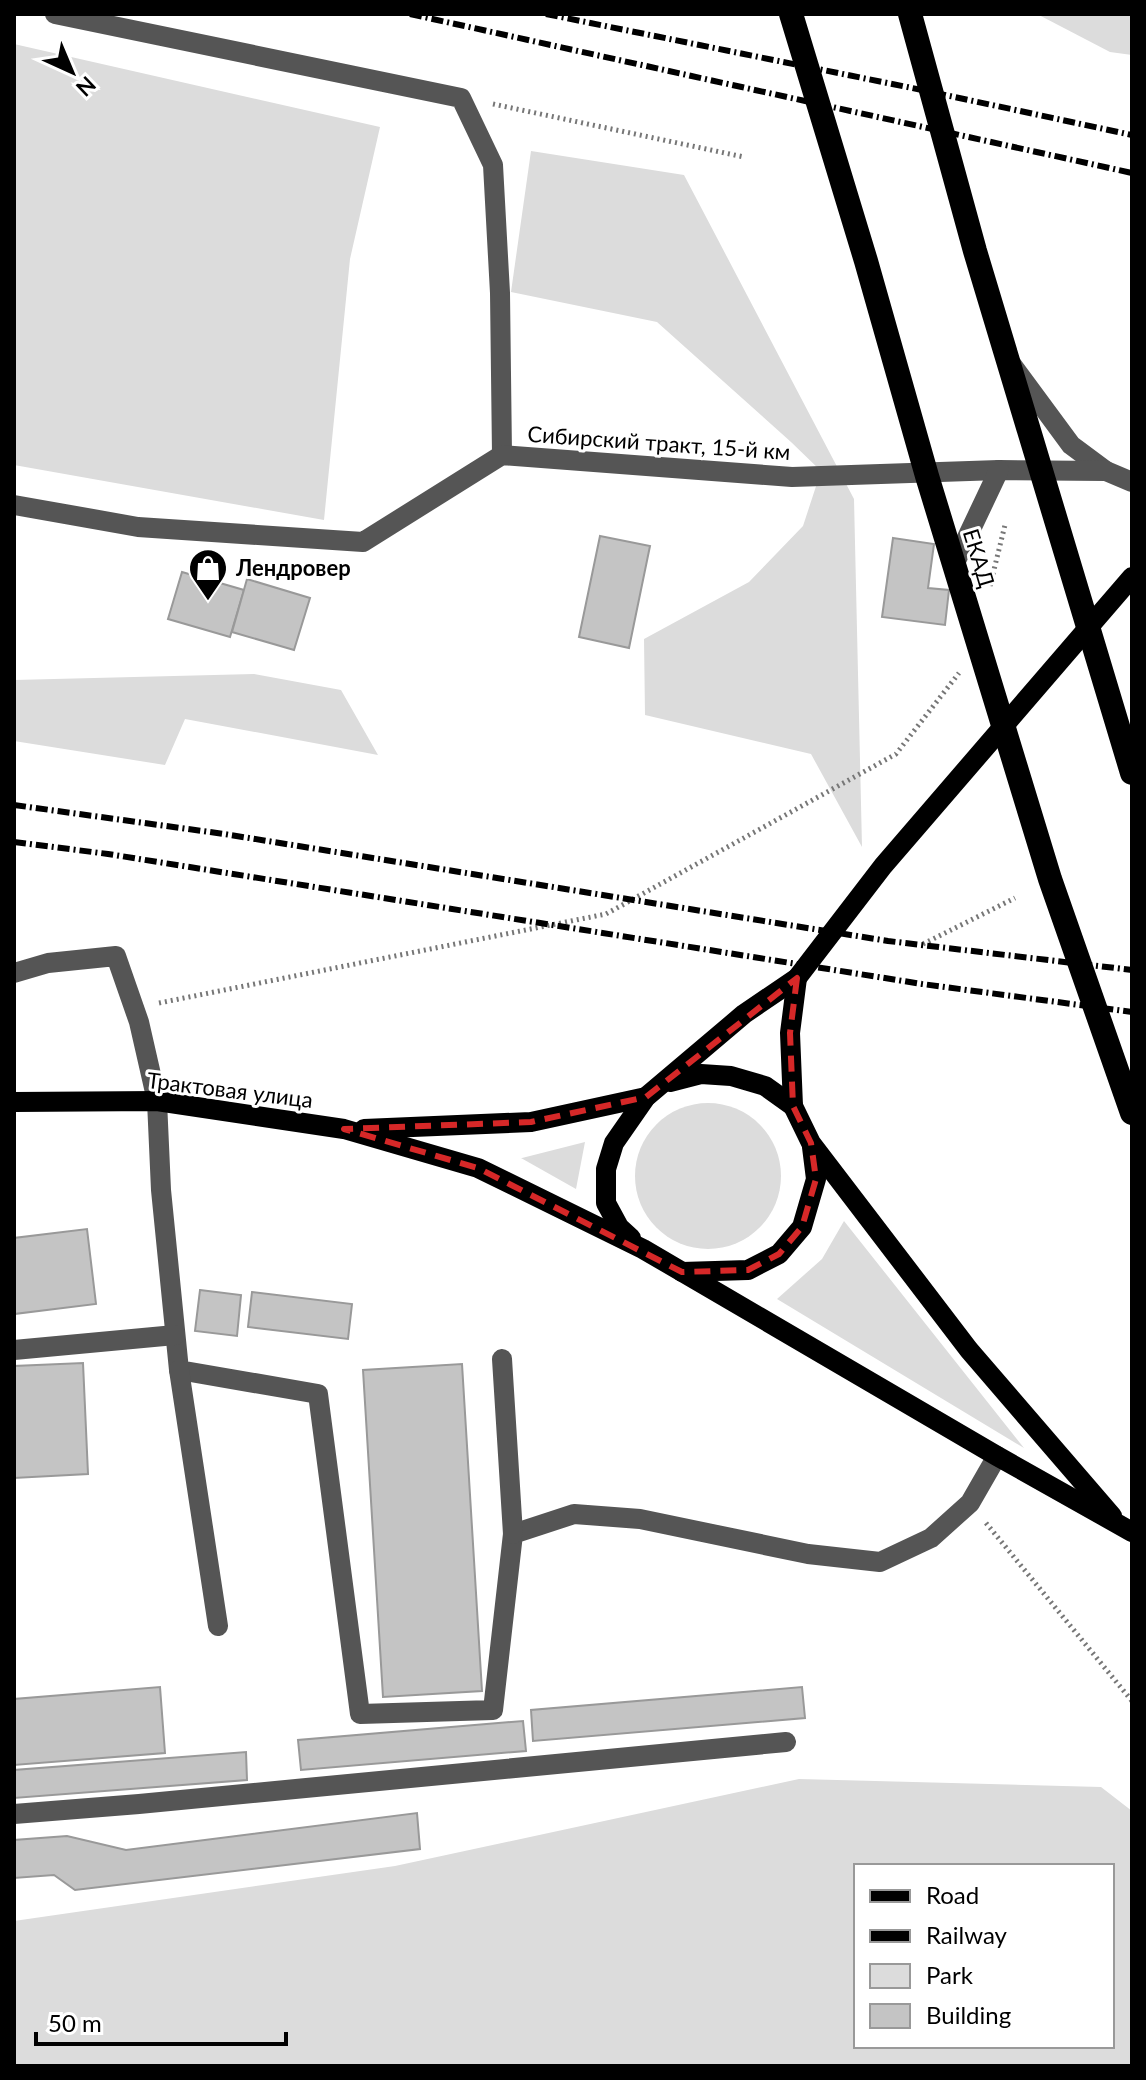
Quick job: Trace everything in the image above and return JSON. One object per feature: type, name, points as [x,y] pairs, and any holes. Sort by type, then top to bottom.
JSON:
[{"type":"highway","name":"ЕКАД","points":[[791,14],[1050,879],[1132,1113]]},
{"type":"highway","points":[[910,14],[975,251],[1132,773]]},
{"type":"main road","points":[[643,1249],[619,1227],[606,1203],[606,1169],[614,1143],[646,1097],[744,1014],[797,978],[883,866],[1132,577]]},
{"type":"main road","points":[[797,978],[790,1033],[793,1106],[811,1143],[969,1350],[1126,1529]]},
{"type":"main road","points":[[664,1083],[701,1074],[731,1076],[765,1086],[793,1106]]},
{"type":"main road","points":[[344,1129],[531,1122],[646,1097]]},
{"type":"main road","name":"Трактовая улица","points":[[14,1102],[157,1101],[344,1129]]},
{"type":"main road","points":[[344,1129],[478,1168],[643,1249],[1126,1529]]},
{"type":"main road","points":[[682,1272],[748,1270],[779,1254],[802,1227],[816,1179],[811,1143]]},
{"type":"street","points":[[55,14],[461,98],[493,165],[500,293],[502,455]]},
{"type":"street","points":[[998,346],[1071,445],[1106,471]]},
{"type":"street","name":"Сибирский тракт, 15-й км","points":[[14,505],[138,527],[363,542],[502,455],[792,477],[999,470],[1106,471],[1132,482]]},
{"type":"street","points":[[954,565],[999,470]]},
{"type":"street","points":[[14,973],[48,963],[116,956],[134,1008],[157,1101],[161,1190],[179,1370],[218,1626]]},
{"type":"street","points":[[14,1350],[175,1335]]},
{"type":"street","points":[[179,1370],[318,1394],[360,1714],[493,1710],[513,1534],[502,1359]]},
{"type":"street","points":[[513,1534],[574,1514],[640,1519],[808,1554],[880,1562],[931,1538],[970,1503],[997,1456]]},
{"type":"street","points":[[14,1814],[786,1742]]},
{"type":"path","points":[[461,98],[744,157]]},
{"type":"path","points":[[989,593],[1007,516]]},
{"type":"path","points":[[134,1008],[606,914],[896,754],[964,666]]},
{"type":"path","points":[[923,944],[1015,898]]},
{"type":"path","points":[[970,1503],[1132,1701]]},
{"type":"highlighted area","points":[[797,978],[790,1033],[793,1106],[811,1143],[816,1179],[802,1227],[779,1254],[748,1270],[682,1272],[478,1168],[344,1129],[531,1122],[646,1097]]},
{"type":"green space","points":[[1037,14],[1132,14],[1132,55],[1110,52]]},
{"type":"green space","points":[[14,44],[380,127],[350,259],[324,520],[14,465]]},
{"type":"green space","points":[[531,151],[684,175],[854,499],[862,847],[811,754],[645,715],[644,639],[749,582],[803,526],[821,471],[657,322],[511,292]]},
{"type":"green space","points":[[254,674],[341,690],[378,755],[185,719],[165,765],[14,741],[14,680]]},
{"type":"green space","points":[[708,1103],[736,1108],[760,1124],[776,1148],[781,1176],[776,1204],[760,1228],[736,1244],[708,1249],[680,1244],[656,1228],[640,1204],[635,1176],[640,1148],[656,1124],[680,1108]]},
{"type":"green space","points":[[585,1142],[576,1189],[521,1158],[522,1158]]},
{"type":"green space","points":[[844,1221],[1024,1448],[777,1299],[822,1259]]},
{"type":"green space","points":[[799,1779],[1101,1787],[1132,1811],[1132,2066],[14,2066],[14,1921],[395,1866]]},
{"type":"building","points":[[600,536],[650,546],[629,648],[579,637]]},
{"type":"building","points":[[893,538],[934,544],[928,588],[949,590],[945,625],[882,617]]},
{"type":"building","points":[[182,572],[244,590],[230,637],[168,619]]},
{"type":"building","points":[[247,579],[310,598],[294,650],[232,632]]},
{"type":"building","points":[[87,1229],[96,1304],[14,1314],[14,1238]]},
{"type":"building","points":[[200,1290],[241,1295],[237,1336],[195,1331]]},
{"type":"building","points":[[252,1292],[352,1304],[348,1339],[248,1327]]},
{"type":"building","points":[[83,1363],[88,1474],[14,1478],[14,1366]]},
{"type":"building","points":[[462,1364],[482,1691],[383,1697],[363,1370]]},
{"type":"building","points":[[160,1687],[165,1753],[14,1765],[14,1699]]},
{"type":"building","points":[[802,1687],[805,1718],[533,1741],[531,1710]]},
{"type":"building","points":[[523,1721],[526,1751],[301,1770],[298,1740]]},
{"type":"building","points":[[246,1752],[247,1780],[14,1798],[14,1770]]},
{"type":"building","points":[[417,1813],[420,1849],[75,1890],[54,1875],[14,1878],[14,1840],[67,1836],[126,1850]]},
{"type":"railway","points":[[410,14],[1132,173]]},
{"type":"railway","points":[[546,14],[1132,135]]},
{"type":"railway","points":[[14,805],[224,834],[888,941],[1132,970]]},
{"type":"railway","points":[[14,842],[108,854],[922,984],[1132,1012]]},
{"type":"place","name":"Лендровер","points":[[208,602]]}]
